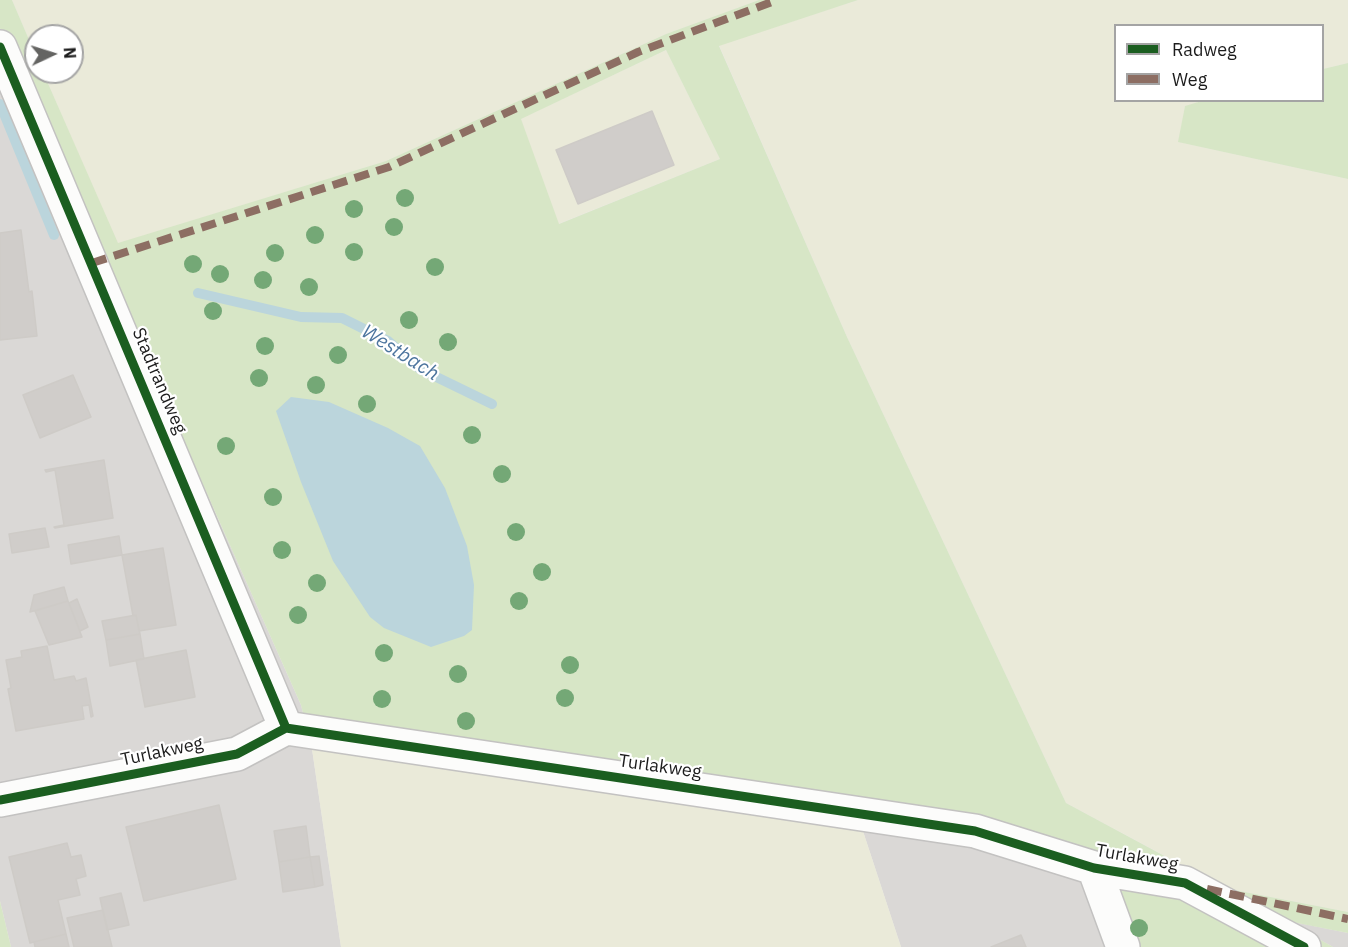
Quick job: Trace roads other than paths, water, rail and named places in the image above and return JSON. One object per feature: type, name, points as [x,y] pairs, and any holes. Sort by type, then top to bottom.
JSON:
[{"type":"street","name":"Stadtrandweg","points":[[0,47],[286,728]]},
{"type":"street","name":"Turlakweg","points":[[0,800],[237,753],[286,728],[975,831],[1094,868],[1185,884],[1304,947]]},
{"type":"street","points":[[1094,868],[1123,947]]},
{"type":"water","points":[[291,397],[329,402],[388,428],[420,446],[445,488],[467,546],[474,585],[472,630],[464,636],[431,647],[384,628],[370,617],[333,561],[301,482],[276,411]]},
{"type":"waterway","name":"Westbach","points":[[0,104],[54,235]]},
{"type":"waterway","name":"Westbach","points":[[198,293],[301,317],[342,318],[388,341],[420,369],[492,404]]}]
